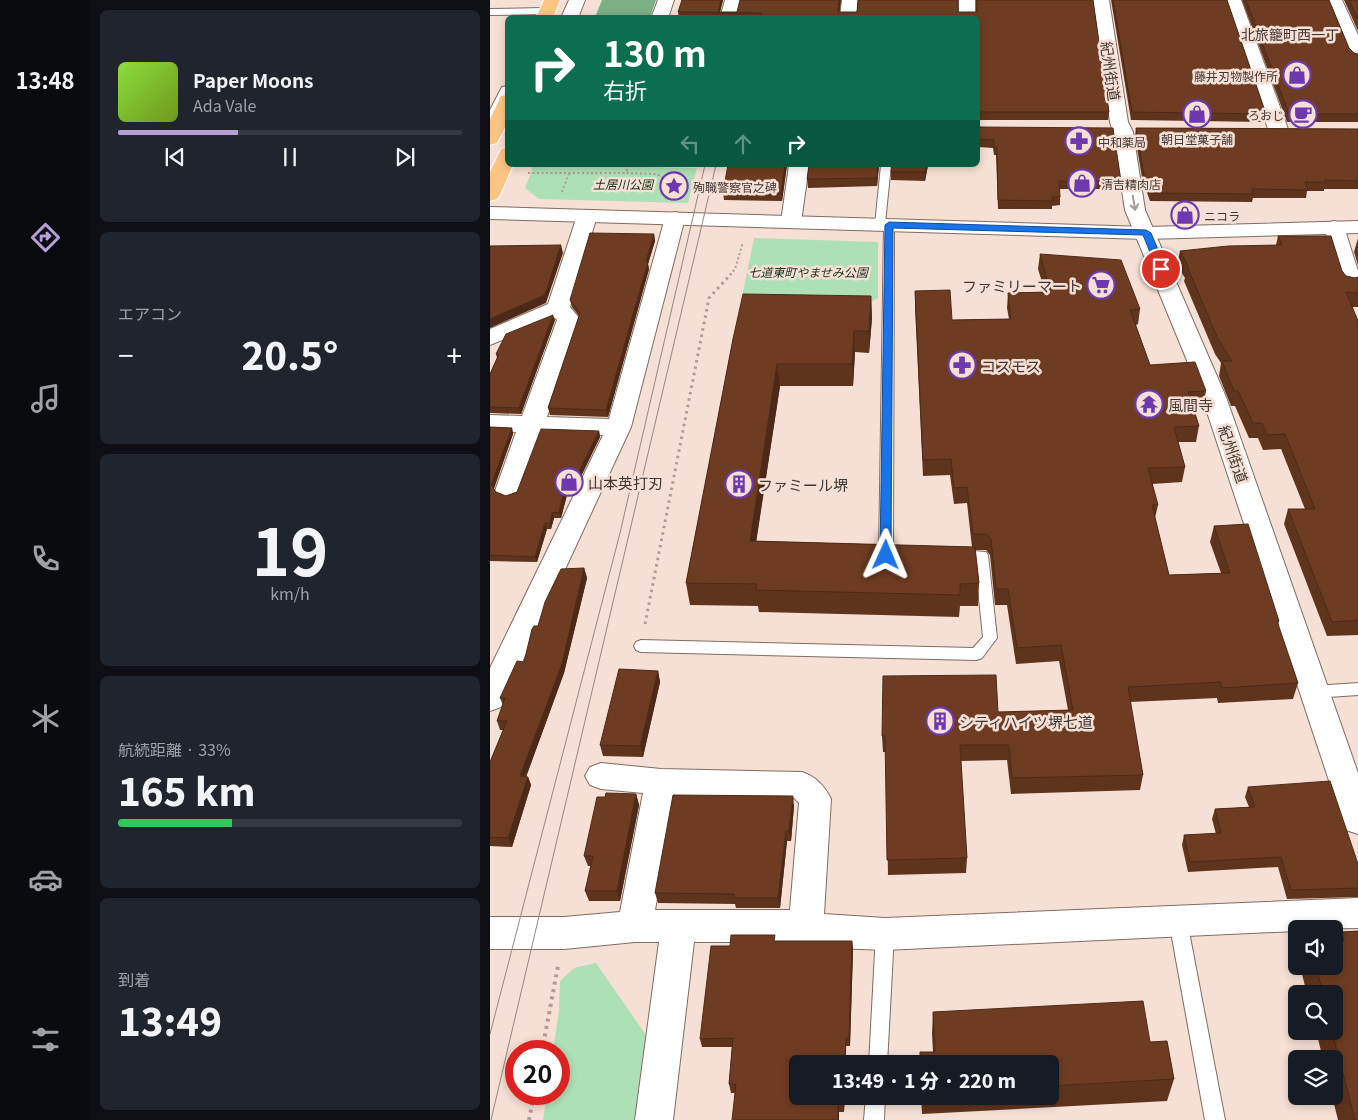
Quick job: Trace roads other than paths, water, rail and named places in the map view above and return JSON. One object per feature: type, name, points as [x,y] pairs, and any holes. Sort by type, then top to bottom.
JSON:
[{"type":"highway","points":[[566,15],[573,0]]},
{"type":"highway","points":[[490,130],[505,105]]},
{"type":"highway","points":[[490,195],[505,160]]},
{"type":"street","points":[[570,15],[577,0]]},
{"type":"street","points":[[661,15],[666,0]]},
{"type":"street","points":[[729,15],[733,0]]},
{"type":"street","points":[[848,15],[850,0]]},
{"type":"street","points":[[967,0],[967,15]]},
{"type":"street","name":"紀州街道","points":[[1101,0],[1135,210],[1214,397],[1358,820]]},
{"type":"street","points":[[1232,0],[1278,129]]},
{"type":"street","points":[[1334,0],[1358,55]]},
{"type":"street","points":[[490,130],[505,98]]},
{"type":"street","points":[[1100,128],[1141,128]]},
{"type":"street","points":[[1259,129],[1298,130]]},
{"type":"street","points":[[791,222],[799,167]]},
{"type":"street","points":[[490,204],[516,168]]},
{"type":"street","points":[[490,699],[619,427],[667,210]]},
{"type":"street","points":[[490,213],[587,216],[667,210],[749,221],[1146,233],[1358,226]]},
{"type":"street","points":[[493,342],[558,308],[587,216]]},
{"type":"street","points":[[1334,227],[1351,284]]},
{"type":"street","points":[[508,492],[569,319],[558,308]]},
{"type":"street","points":[[490,423],[619,427]]},
{"type":"street","points":[[601,776],[661,782],[802,785],[815,799],[806,926]]},
{"type":"street","points":[[635,926],[661,782]]},
{"type":"street","points":[[490,933],[564,934],[635,926],[806,926],[836,932],[885,934],[1358,913]]},
{"type":"street","points":[[654,1120],[678,926]]},
{"type":"lane","points":[[490,12],[546,9]]},
{"type":"lane","points":[[886,167],[886,555]]},
{"type":"lane","points":[[868,554],[905,555]]},
{"type":"lane","points":[[641,646],[977,654],[990,638],[981,555],[943,555]]},
{"type":"lane","points":[[1314,692],[1358,689]]},
{"type":"lane","points":[[1178,921],[1215,1120]]},
{"type":"lane","points":[[878,1055],[885,934]]},
{"type":"lane","points":[[874,1120],[875,1105]]},
{"type":"tram line","points":[[490,1034],[620,533],[705,167]]},
{"type":"tram line","points":[[491,1120],[716,167]]},
{"type":"place","name":"藤井刃物製作所","points":[[1297,75]]},
{"type":"place","name":"朝日堂菓子舗","points":[[1197,114]]},
{"type":"place","name":"ろおじ","points":[[1303,114]]},
{"type":"place","name":"中和薬局","points":[[1079,141]]},
{"type":"place","name":"清吉精肉店","points":[[1082,183]]},
{"type":"place","name":"殉職警察官之碑","points":[[674,186]]},
{"type":"place","name":"ニコラ","points":[[1185,215]]},
{"type":"place","name":"ファミリーマート","points":[[1101,285]]},
{"type":"place","name":"コスモス","points":[[962,365]]},
{"type":"place","name":"風間寺","points":[[1149,404]]},
{"type":"place","name":"山本英打刃","points":[[569,482]]},
{"type":"place","name":"ファミール堺","points":[[739,484]]},
{"type":"place","name":"シティハイツ堺七道","points":[[940,721]]},
{"type":"district","name":"北旅籠町西一丁","points":[[1290,34]]},
{"type":"park label","name":"土居川公園","points":[[623,183]]},
{"type":"park label","name":"七道東町やませみ公園","points":[[808,271]]}]
